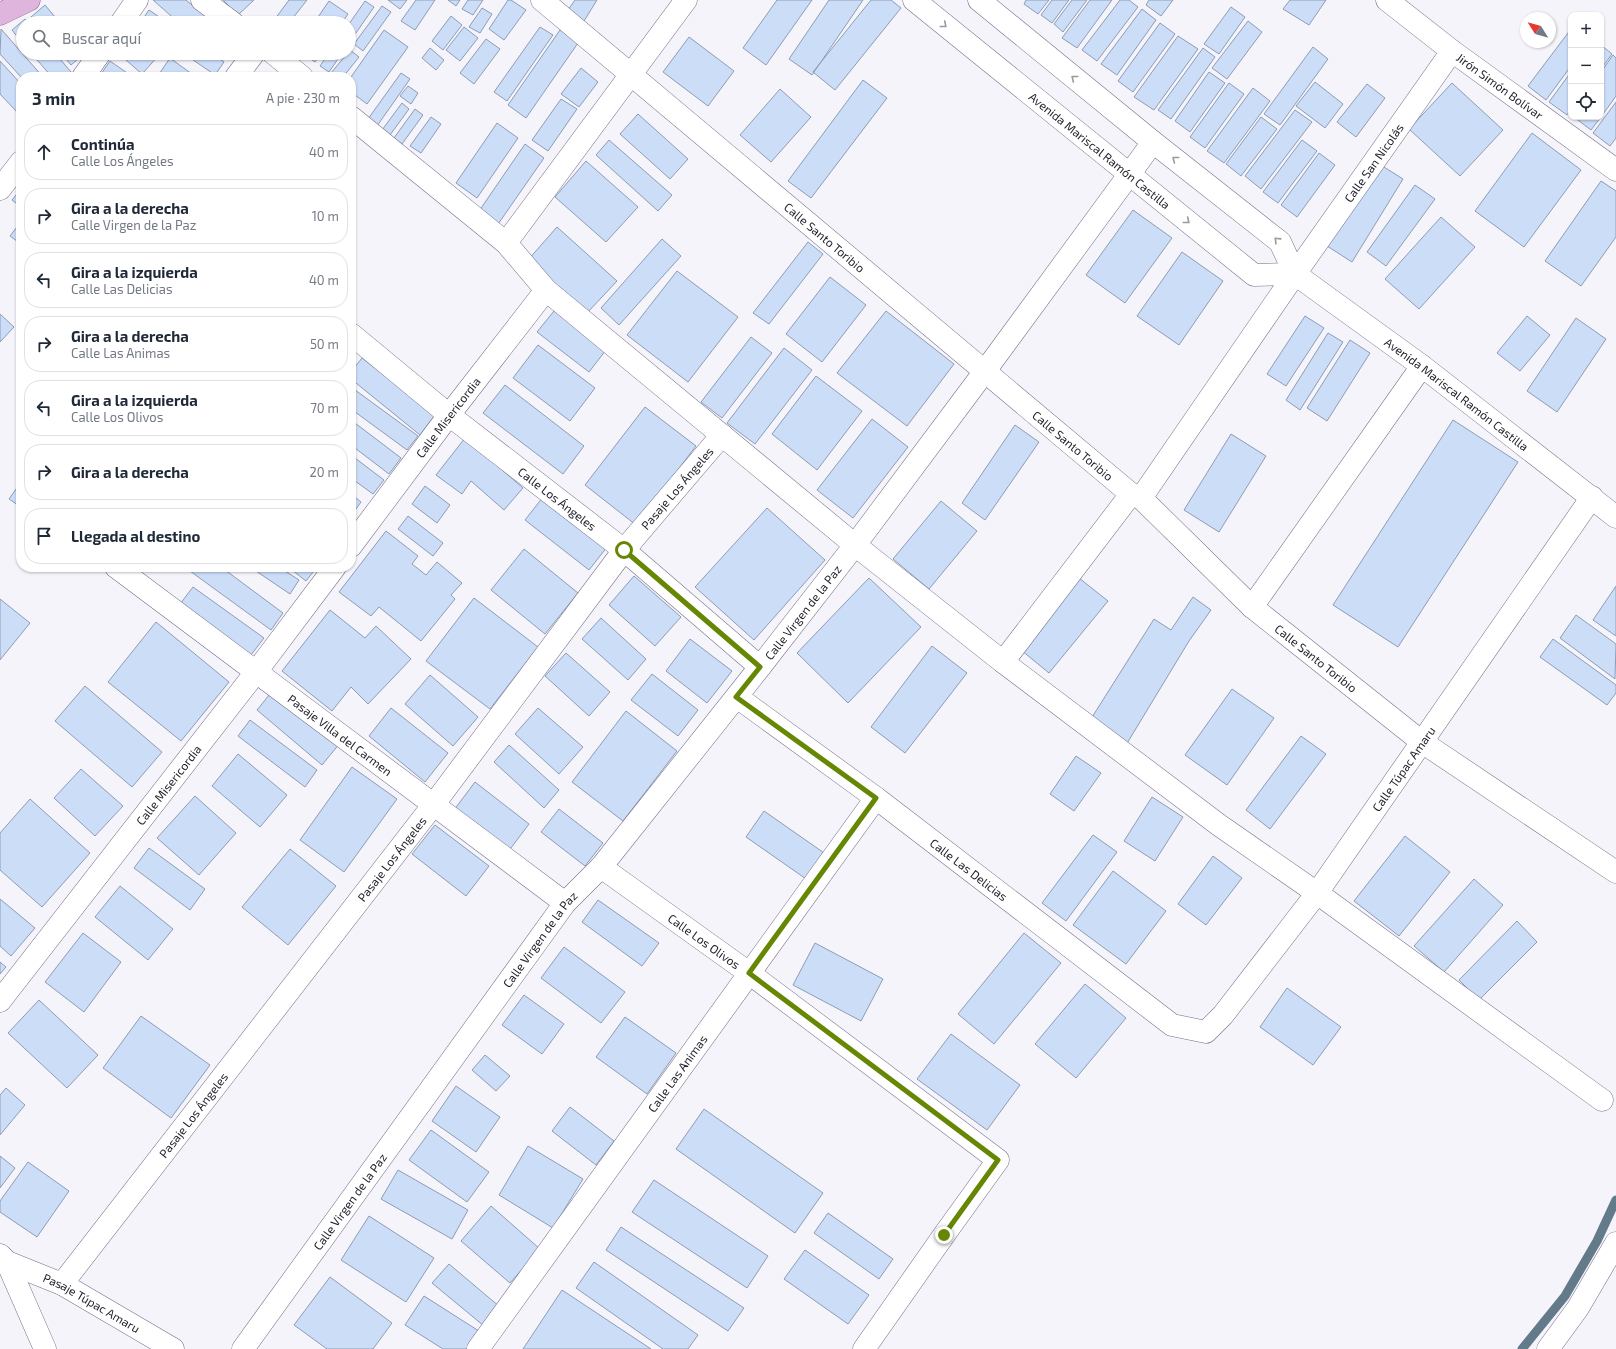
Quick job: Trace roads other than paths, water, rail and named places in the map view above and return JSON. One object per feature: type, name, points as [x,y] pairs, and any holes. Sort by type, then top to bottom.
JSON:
[{"type":"main road","points":[[0,14],[29,0]]},
{"type":"street","points":[[126,16],[137,0]]},
{"type":"street","points":[[202,0],[224,16]]},
{"type":"street","name":"Calle Santo Toribio","points":[[542,0],[1136,496],[1252,607],[1422,742],[1616,872]]},
{"type":"street","points":[[506,243],[686,0]]},
{"type":"street","name":"Avenida Mariscal Ramón Castilla","points":[[914,0],[1254,275],[1295,274]]},
{"type":"street","name":"Avenida Mariscal Ramón Castilla","points":[[978,0],[1153,142],[1280,242],[1295,274],[1422,366],[1616,517]]},
{"type":"street","name":"Jirón Simón Bolívar","points":[[1387,0],[1452,51],[1616,170]]},
{"type":"street","name":"Calle San Nicolás","points":[[1003,662],[1136,496],[1452,51]]},
{"type":"street","points":[[87,72],[95,60]]},
{"type":"street","points":[[240,72],[249,60]]},
{"type":"street","points":[[281,60],[296,72]]},
{"type":"street","points":[[356,121],[506,243],[546,290],[855,545],[1003,662],[1219,825],[1316,893],[1602,1100]]},
{"type":"street","name":"Calle Virgen de la Paz","points":[[243,1349],[565,903],[601,867],[855,545],[1153,142]]},
{"type":"street","points":[[0,189],[16,168]]},
{"type":"street","name":"Calle Misericordia","points":[[356,539],[449,415],[546,290]]},
{"type":"street","name":"Calle Los Ángeles","points":[[356,338],[449,415],[624,550],[760,667]]},
{"type":"street","points":[[1252,607],[1422,366]]},
{"type":"street","name":"Pasaje Los Ángeles","points":[[62,1284],[434,804],[624,550],[722,435]]},
{"type":"street","name":"Calle Túpac Amaru","points":[[1206,1032],[1223,1015],[1316,893],[1592,497]]},
{"type":"street","name":"Pasaje Villa del Carmen","points":[[123,572],[565,903]]},
{"type":"street","name":"Calle Misericordia","points":[[0,1001],[256,672],[331,572]]},
{"type":"street","name":"Calle Las Delicias","points":[[736,697],[876,798],[1172,1025],[1206,1032]]},
{"type":"street","name":"Calle Las Animas","points":[[478,1349],[876,798]]},
{"type":"street","name":"Calle Los Olivos","points":[[601,867],[749,973],[998,1160],[864,1349]]},
{"type":"street","points":[[1548,1349],[1578,1308],[1616,1243]]},
{"type":"street","points":[[4,1258],[45,1349]]},
{"type":"street","name":"Pasaje Túpac Amaru","points":[[4,1258],[62,1284],[173,1349]]},
{"type":"waterway","points":[[1522,1349],[1565,1296],[1597,1241],[1616,1200]]}]
